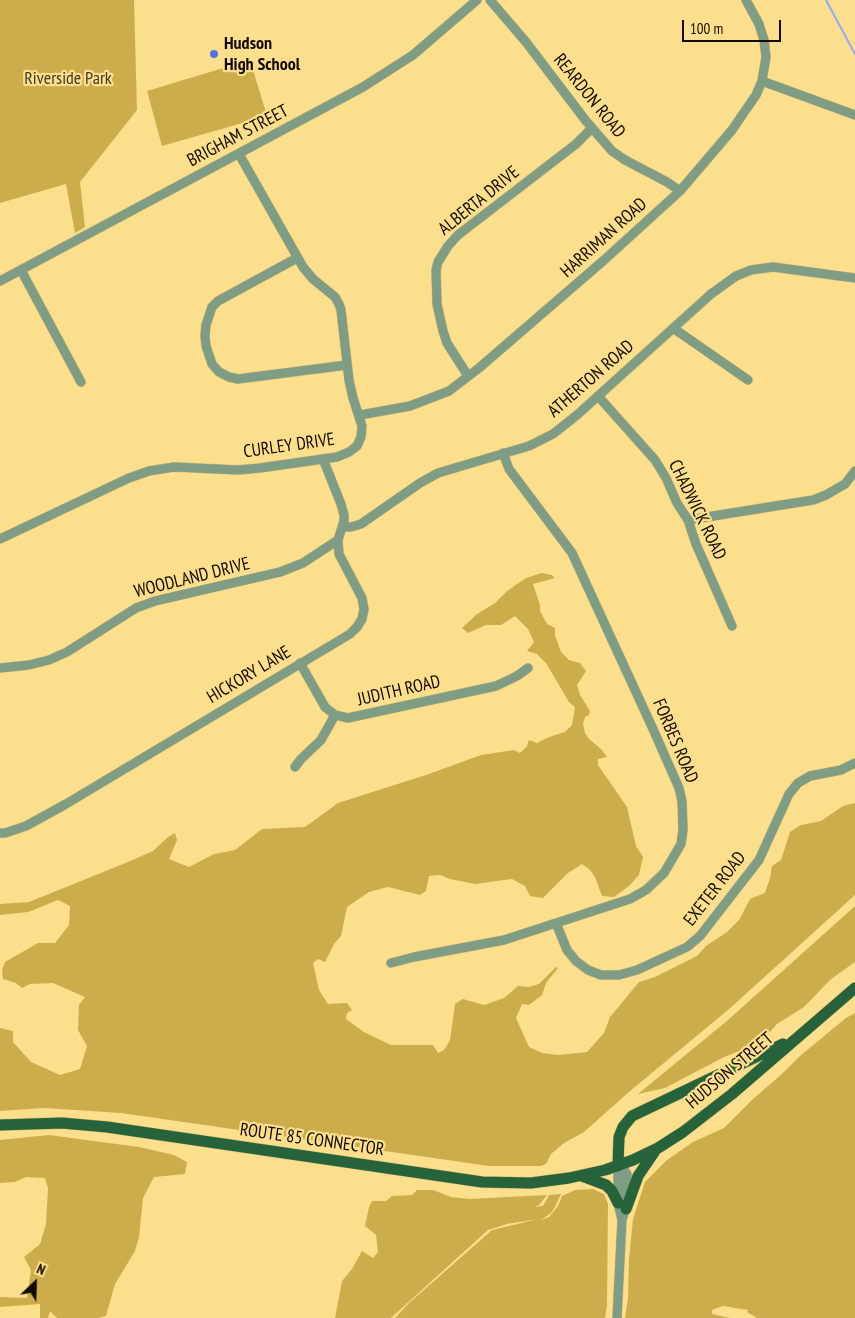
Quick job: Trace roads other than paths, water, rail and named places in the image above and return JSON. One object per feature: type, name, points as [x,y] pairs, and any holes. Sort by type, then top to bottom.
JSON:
[{"type":"main road","name":"HUDSON STREET","points":[[618,1166],[658,1148],[706,1115],[855,988]]},
{"type":"main road","points":[[618,1166],[619,1137],[622,1127],[632,1116],[772,1050],[813,1023]]},
{"type":"main road","name":"ROUTE 85 CONNECTOR","points":[[1,1125],[62,1123],[99,1126],[426,1175],[493,1183],[531,1183],[582,1176],[618,1166]]},
{"type":"main road","points":[[622,1210],[638,1176],[658,1148]]},
{"type":"main road","points":[[582,1176],[606,1185],[622,1210]]},
{"type":"street","name":"BRIGHAM STREET","points":[[0,281],[350,95],[401,64],[478,0]]},
{"type":"street","name":"REARDON ROAD","points":[[490,0],[526,42],[612,151],[680,191]]},
{"type":"street","name":"HARRIMAN ROAD","points":[[360,415],[423,402],[449,391],[603,261],[680,191],[732,130],[756,95],[762,81],[766,57],[764,40],[746,0]]},
{"type":"street","points":[[762,81],[855,115]]},
{"type":"street","name":"ALBERTA DRIVE","points":[[468,376],[446,343],[437,304],[436,270],[438,262],[458,235],[576,144],[592,128]]},
{"type":"street","name":"CURLEY DRIVE","points":[[0,539],[129,478],[158,468],[249,469],[343,455],[356,446],[362,432],[360,415],[353,398],[339,304],[335,297],[313,280],[297,258],[239,154]]},
{"type":"street","points":[[297,258],[218,302],[212,308],[206,325],[205,336],[212,364],[219,372],[238,379],[347,365]]},
{"type":"street","name":"ATHERTON ROAD","points":[[342,527],[351,528],[361,524],[420,483],[438,473],[537,443],[553,434],[719,287],[736,276],[765,267],[780,267],[855,278]]},
{"type":"street","points":[[21,270],[81,382]]},
{"type":"street","points":[[673,328],[748,380]]},
{"type":"street","name":"CHADWICK ROAD","points":[[598,396],[655,460],[688,520],[696,544],[732,626]]},
{"type":"street","name":"FORBES ROAD","points":[[391,963],[504,940],[630,900],[664,873],[681,844],[683,830],[682,801],[675,776],[572,553],[509,469],[503,453]]},
{"type":"street","points":[[323,459],[343,510],[344,521],[338,540]]},
{"type":"street","points":[[688,520],[813,500],[836,489],[854,477]]},
{"type":"street","name":"HICKORY LANE","points":[[0,833],[26,826],[66,804],[350,634],[362,619],[364,609],[362,598],[342,560],[338,540]]},
{"type":"street","name":"WOODLAND DRIVE","points":[[0,668],[29,665],[49,660],[67,652],[136,608],[156,601],[280,572],[303,563],[338,540]]},
{"type":"street","name":"JUDITH ROAD","points":[[300,663],[322,702],[335,715],[341,718],[356,717],[496,686],[517,676],[528,668]]},
{"type":"street","points":[[295,767],[301,758],[321,740],[335,715]]},
{"type":"street","name":"EXETER ROAD","points":[[556,923],[567,950],[576,961],[588,970],[601,974],[619,975],[637,970],[687,947],[700,936],[759,860],[790,794],[798,783],[810,776],[841,770],[855,763]]},
{"type":"street","points":[[617,1318],[622,1210],[618,1166]]},
{"type":"waterway","points":[[826,0],[855,54]]},
{"type":"place","name":"Hudson High School","points":[[214,54]]},
{"type":"park label","name":"Riverside Park","points":[[68,79]]}]
